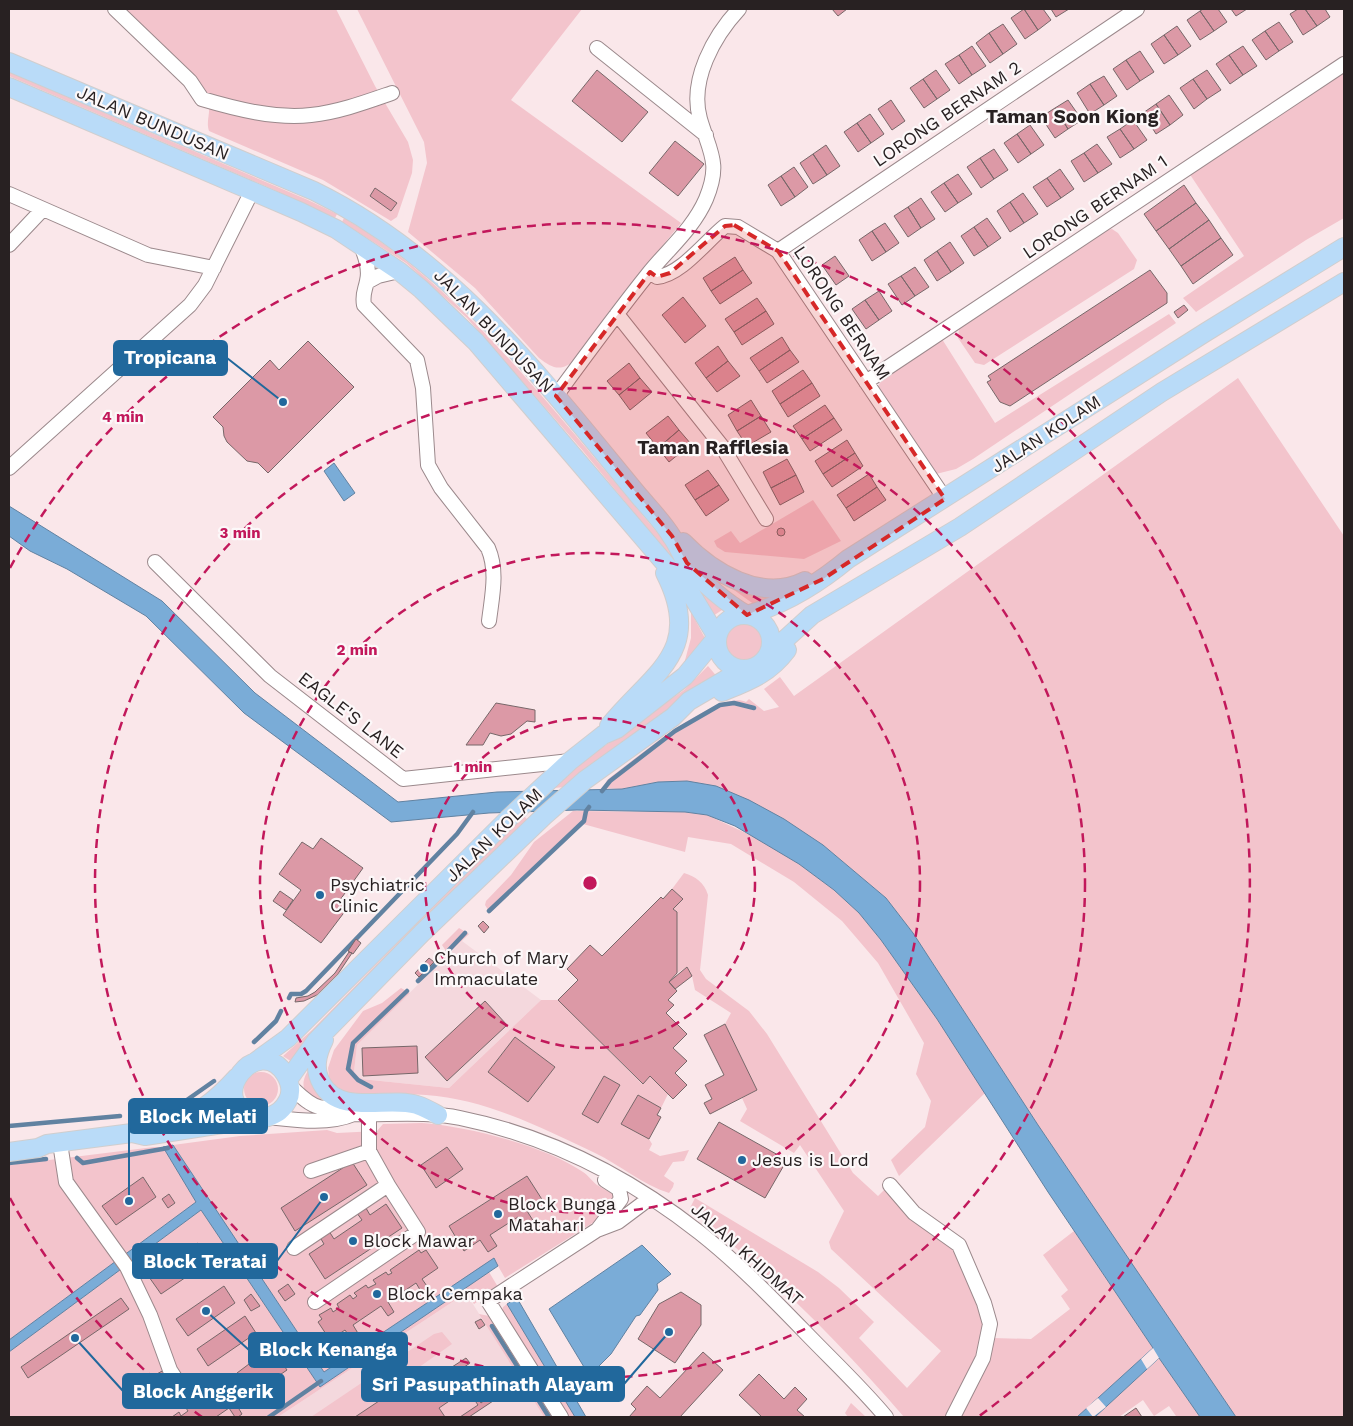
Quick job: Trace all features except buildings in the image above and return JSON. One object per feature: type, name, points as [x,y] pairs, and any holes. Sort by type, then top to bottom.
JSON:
[{"type":"main road","name":"JALAN BUNDUSAN","points":[[9,62],[344,206],[432,266],[481,313],[556,396],[672,536],[687,563],[698,575],[747,616]]},
{"type":"main road","name":"JALAN BUNDUSAN","points":[[9,87],[301,212],[361,245],[399,271],[421,289],[476,342],[691,594],[717,637]]},
{"type":"main road","name":"JALAN KOLAM","points":[[747,616],[762,611],[823,580],[848,559],[1206,332],[1344,247]]},
{"type":"main road","name":"JALAN KOLAM","points":[[768,655],[812,615],[960,527],[1162,392],[1344,282]]},
{"type":"main road","points":[[672,536],[683,542],[712,568],[725,576],[756,586],[789,586],[799,584],[848,559]]},
{"type":"main road","points":[[602,734],[626,706],[656,678],[673,652],[678,635],[680,610],[677,598],[649,544]]},
{"type":"main road","name":"JALAN KOLAM","points":[[673,717],[682,714],[714,695],[756,679],[778,662],[795,640],[831,604]]},
{"type":"main road","points":[[754,616],[766,626],[771,640],[768,655],[757,666],[742,670],[722,659],[717,637],[720,630],[731,618],[754,616]]},
{"type":"main road","name":"JALAN KOLAM","points":[[255,1062],[300,1027],[509,818],[570,761],[602,734],[617,729],[666,692],[684,676],[717,637]]},
{"type":"main road","name":"JALAN KOLAM","points":[[289,1083],[316,1042],[329,1028],[544,816],[585,780],[673,717],[689,701],[742,670]]},
{"type":"main road","points":[[329,1028],[316,1057],[319,1080],[328,1091],[341,1100],[416,1104],[438,1115]]},
{"type":"main road","points":[[9,1152],[132,1133],[145,1136],[261,1117],[282,1110],[290,1096],[289,1083],[278,1066],[271,1063],[255,1062],[244,1067],[237,1077],[208,1106],[171,1123],[145,1127],[137,1134]]},
{"type":"main road","points":[[237,1077],[234,1088],[235,1098],[247,1115],[261,1117]]},
{"type":"main road","points":[[9,1140],[36,1139],[54,1144]]},
{"type":"street","points":[[115,9],[190,81],[202,99],[236,109],[274,114],[310,115],[356,106],[392,93]]},
{"type":"street","points":[[556,396],[650,272],[689,228],[706,201],[715,174],[714,158],[700,118],[698,98],[702,70],[714,42],[739,9]]},
{"type":"street","name":"LORONG BERNAM 2","points":[[778,251],[1137,9]]},
{"type":"street","points":[[597,48],[706,135]]},
{"type":"street","name":"LORONG BERNAM 1","points":[[866,382],[944,332],[1344,64]]},
{"type":"street","points":[[9,468],[200,294],[252,191]]},
{"type":"street","points":[[9,194],[148,255],[214,268]]},
{"type":"street","points":[[9,244],[43,210]]},
{"type":"street","name":"LORONG BERNAM","points":[[650,272],[657,277],[670,273],[696,254],[725,226],[738,227],[778,251],[944,499]]},
{"type":"street","points":[[361,245],[368,268],[367,282],[363,290],[364,305],[417,360],[423,388],[426,448],[433,477],[488,548],[491,556],[494,575],[489,621]]},
{"type":"street","points":[[367,282],[378,276],[399,271]]},
{"type":"street","points":[[617,314],[721,445],[766,519]]},
{"type":"street","name":"EAGLE'S LANE","points":[[155,562],[270,676],[403,779],[570,761]]},
{"type":"street","name":"JALAN KHIDMAT","points":[[289,1083],[309,1103],[318,1107],[344,1109],[354,1114]]},
{"type":"street","name":"JALAN KHIDMAT","points":[[261,1117],[313,1120],[344,1118],[354,1114],[368,1114],[438,1115],[461,1118],[512,1133],[595,1165],[650,1198],[701,1234],[727,1256],[778,1304],[872,1400],[886,1417]]},
{"type":"street","points":[[315,1302],[418,1232],[369,1151],[368,1114]]},
{"type":"street","points":[[54,1144],[66,1182],[127,1267],[150,1315],[170,1370],[186,1395]]},
{"type":"street","points":[[311,1171],[369,1151]]},
{"type":"street","points":[[595,1165],[595,1172],[619,1189],[621,1193],[618,1206],[602,1221],[597,1230]]},
{"type":"street","points":[[294,1248],[388,1185]]},
{"type":"street","points":[[890,1185],[914,1213],[959,1246],[984,1303],[990,1324],[982,1358],[953,1417]]},
{"type":"street","points":[[561,1417],[488,1301],[597,1230],[618,1222],[650,1198]]},
{"type":"highlighted area","points":[[734,225],[778,251],[945,499],[823,579],[747,615],[687,563],[672,536],[556,396],[650,272],[657,277],[670,273],[725,226]]},
{"type":"shaded area","points":[[122,9],[336,9],[375,86],[408,142],[413,160],[412,173],[397,217],[391,221],[323,180],[209,131],[209,106],[199,83],[194,76]]},
{"type":"shaded area","points":[[357,9],[582,9],[511,100],[681,223],[610,310],[574,361],[564,367],[552,366],[539,358],[475,288],[408,232],[427,163],[424,142]]},
{"type":"shaded area","points":[[1344,70],[1344,218],[1306,240],[1196,312],[1183,298],[1244,256],[1189,173]]},
{"type":"shaded area","points":[[9,72],[337,214],[335,218],[270,188],[9,76]]},
{"type":"shaded area","points":[[344,218],[376,238],[405,260],[460,308],[486,334],[560,417],[699,582],[728,606],[713,616],[694,585],[583,451],[467,318],[406,263],[342,222]]},
{"type":"shaded area","points":[[1112,229],[1118,233],[1137,260],[1134,269],[984,365],[975,363],[958,338],[959,329],[1107,230]]},
{"type":"shaded area","points":[[1169,314],[1176,323],[956,469],[928,476],[876,390],[882,379],[942,339],[995,423]]},
{"type":"shaded area","points":[[1238,378],[1344,536],[1344,1417],[1236,1417],[1038,1125],[913,933],[886,898],[823,845],[784,819],[687,781],[658,782],[622,789],[604,788],[607,780],[654,744],[696,716],[716,706],[733,701],[746,702],[749,699],[764,711],[779,707],[764,689],[780,677],[794,696]]},
{"type":"shaded area","points":[[813,500],[841,541],[804,559],[725,552],[717,547],[714,541],[731,531],[740,543]]},
{"type":"shaded area","points":[[734,590],[780,597],[755,605]]},
{"type":"shaded area","points":[[691,612],[706,640],[684,664],[691,638]]},
{"type":"shaded area","points":[[749,621],[756,624],[762,630],[765,641],[764,649],[756,658],[749,661],[741,661],[734,658],[726,649],[725,637],[728,630],[737,622]]},
{"type":"shaded area","points":[[708,666],[719,679],[636,732],[566,787],[553,788],[589,757],[684,690]]},
{"type":"shaded area","points":[[573,811],[685,812],[707,815],[763,841],[799,864],[834,890],[859,913],[881,940],[937,1019],[985,1093],[899,1176],[891,1160],[925,1127],[931,1101],[916,1074],[924,1043],[878,963],[842,921],[794,882],[731,844],[688,837],[685,852],[583,824],[490,913],[485,905],[486,901],[511,875],[534,842]]},
{"type":"shaded area","points":[[523,815],[528,820],[443,903],[292,1062],[283,1056],[312,1030]]},
{"type":"shaded area","points":[[684,873],[699,881],[708,895],[700,970],[706,979],[749,1011],[767,1034],[853,1173],[878,1196],[885,1189],[953,1249],[970,1286],[984,1327],[979,1357],[949,1417],[904,1417],[854,1361],[775,1282],[719,1233],[689,1210],[695,1198],[818,1272],[839,1288],[874,1322],[859,1338],[907,1388],[941,1351],[831,1249],[829,1242],[844,1211],[800,1145],[794,1153],[740,1121],[747,1109],[742,1098],[757,1090],[725,1024],[731,1013],[695,990],[692,976],[687,967],[677,973],[677,912],[673,909],[683,899],[672,889]]},
{"type":"shaded area","points":[[459,928],[469,934],[448,954],[442,945]]},
{"type":"shaded area","points":[[462,941],[541,1000],[449,1088],[361,1079],[354,1072],[357,1045]]},
{"type":"shaded area","points":[[401,988],[410,993],[357,1045],[354,1072],[361,1079],[449,1088],[541,1000],[558,1000],[642,1084],[650,1076],[668,1094],[661,1108],[638,1095],[622,1124],[649,1139],[652,1144],[649,1150],[660,1156],[689,1150],[684,1161],[673,1162],[664,1176],[674,1183],[673,1187],[669,1193],[659,1189],[604,1158],[555,1134],[513,1116],[470,1102],[417,1094],[350,1095],[333,1084],[329,1077],[328,1068],[334,1050],[363,1011],[382,1003]],"holes":[[[515,1037],[554,1067],[528,1102],[488,1072]],[[604,1076],[620,1085],[598,1123],[582,1113]]]},
{"type":"shaded area","points":[[311,1066],[337,1104],[320,1100],[307,1094],[304,1089],[304,1083]]},
{"type":"shaded area","points":[[261,1072],[273,1077],[278,1089],[273,1101],[261,1106],[249,1101],[244,1089],[249,1077]]},
{"type":"shaded area","points":[[422,1123],[461,1128],[527,1146],[548,1154],[583,1172],[597,1185],[617,1197],[602,1217],[505,1278],[494,1259],[324,1372],[173,1145],[240,1136],[327,1130],[337,1133],[377,1131],[383,1124]]},
{"type":"shaded area","points":[[163,1147],[196,1202],[9,1340],[9,1165]]},
{"type":"shaded area","points":[[201,1210],[320,1386],[489,1272],[498,1287],[474,1304],[466,1293],[278,1417],[9,1417],[9,1352]]},
{"type":"shaded area","points":[[1074,1231],[1153,1348],[1077,1417],[959,1417],[993,1338],[1031,1339],[1070,1309],[1061,1296],[1068,1290],[1043,1255]]},
{"type":"shaded area","points":[[466,1293],[544,1417],[278,1417],[425,1320]]},
{"type":"shaded area","points":[[507,1304],[575,1417],[569,1417],[502,1311],[503,1307]]},
{"type":"shaded area","points":[[479,1314],[489,1316],[553,1417],[544,1417]]},
{"type":"shaded area","points":[[442,1332],[452,1344],[415,1370],[418,1375],[355,1417],[311,1417],[434,1334]]},
{"type":"shaded area","points":[[1159,1358],[1200,1417],[1174,1417],[1176,1416],[1169,1406],[1154,1416],[1143,1400],[1119,1417],[1095,1417]]},
{"type":"shaded area","points":[[467,1389],[478,1405],[460,1417],[445,1417],[439,1408]]},
{"type":"shaded area","points":[[851,1403],[866,1417],[848,1417],[845,1413]]},
{"type":"water","points":[[334,463],[355,493],[344,501],[324,471]]},
{"type":"water","points":[[9,506],[162,601],[255,693],[398,802],[497,792],[622,789],[658,782],[687,781],[716,786],[749,800],[784,819],[823,845],[886,898],[913,933],[1038,1125],[1236,1417],[1200,1417],[1159,1358],[1095,1417],[1077,1417],[1153,1348],[1048,1192],[937,1019],[881,940],[859,913],[834,890],[799,864],[735,826],[707,815],[685,812],[577,810],[489,813],[391,822],[244,713],[146,616],[67,569],[30,551],[9,536]]},
{"type":"water","points":[[173,1145],[324,1372],[494,1258],[498,1266],[320,1387],[201,1210],[9,1352],[9,1340],[196,1202],[163,1147]]},
{"type":"water","points":[[642,1245],[671,1274],[657,1284],[658,1290],[640,1315],[636,1316],[611,1354],[592,1373],[587,1372],[549,1309]]},
{"type":"water","points":[[517,1298],[586,1417],[575,1417],[507,1304]]},
{"type":"pier","points":[[1153,1348],[1159,1358],[1147,1369],[1141,1359]]},
{"type":"pier","points":[[1098,1398],[1106,1407],[1093,1417],[1086,1408]]},
{"type":"waterway","points":[[602,791],[610,781],[675,731],[720,705],[734,703],[754,708]]},
{"type":"waterway","points":[[489,911],[584,821],[589,807]]},
{"type":"waterway","points":[[289,998],[291,994],[301,994],[306,991],[457,834],[473,812]]},
{"type":"waterway","points":[[448,951],[465,933]]},
{"type":"waterway","points":[[418,981],[437,963]]},
{"type":"waterway","points":[[371,1087],[358,1080],[348,1069],[353,1043],[407,991]]},
{"type":"waterway","points":[[254,1042],[276,1021],[281,1011]]},
{"type":"waterway","points":[[137,1114],[146,1113],[151,1117],[174,1109],[214,1081]]},
{"type":"waterway","points":[[9,1126],[120,1116]]},
{"type":"waterway","points":[[77,1158],[83,1163],[168,1148]]},
{"type":"waterway","points":[[9,1163],[46,1159]]},
{"type":"waterway","points":[[492,1326],[549,1417]]},
{"type":"waterway","points":[[269,1417],[321,1381]]},
{"type":"place","name":"Tropicana","points":[[283,402]]},
{"type":"place","name":"Psychiatric Clinic","points":[[320,895]]},
{"type":"place","name":"Church of Mary Immaculate","points":[[424,968]]},
{"type":"place","name":"Jesus is Lord","points":[[742,1160]]},
{"type":"place","name":"Block Teratai","points":[[324,1197]]},
{"type":"place","name":"Block Melati","points":[[129,1201]]},
{"type":"place","name":"Block Bunga Matahari","points":[[498,1214]]},
{"type":"place","name":"Block Mawar","points":[[353,1241]]},
{"type":"place","name":"Block Cempaka","points":[[377,1294]]},
{"type":"place","name":"Block Kenanga","points":[[206,1311]]},
{"type":"place","name":"Sri Pasupathinath Alayam","points":[[669,1332]]},
{"type":"place","name":"Block Anggerik","points":[[75,1338]]},
{"type":"district","name":"Taman Soon Kiong","points":[[1072,116]]},
{"type":"district","name":"Taman Rafflesia","points":[[713,447]]}]
